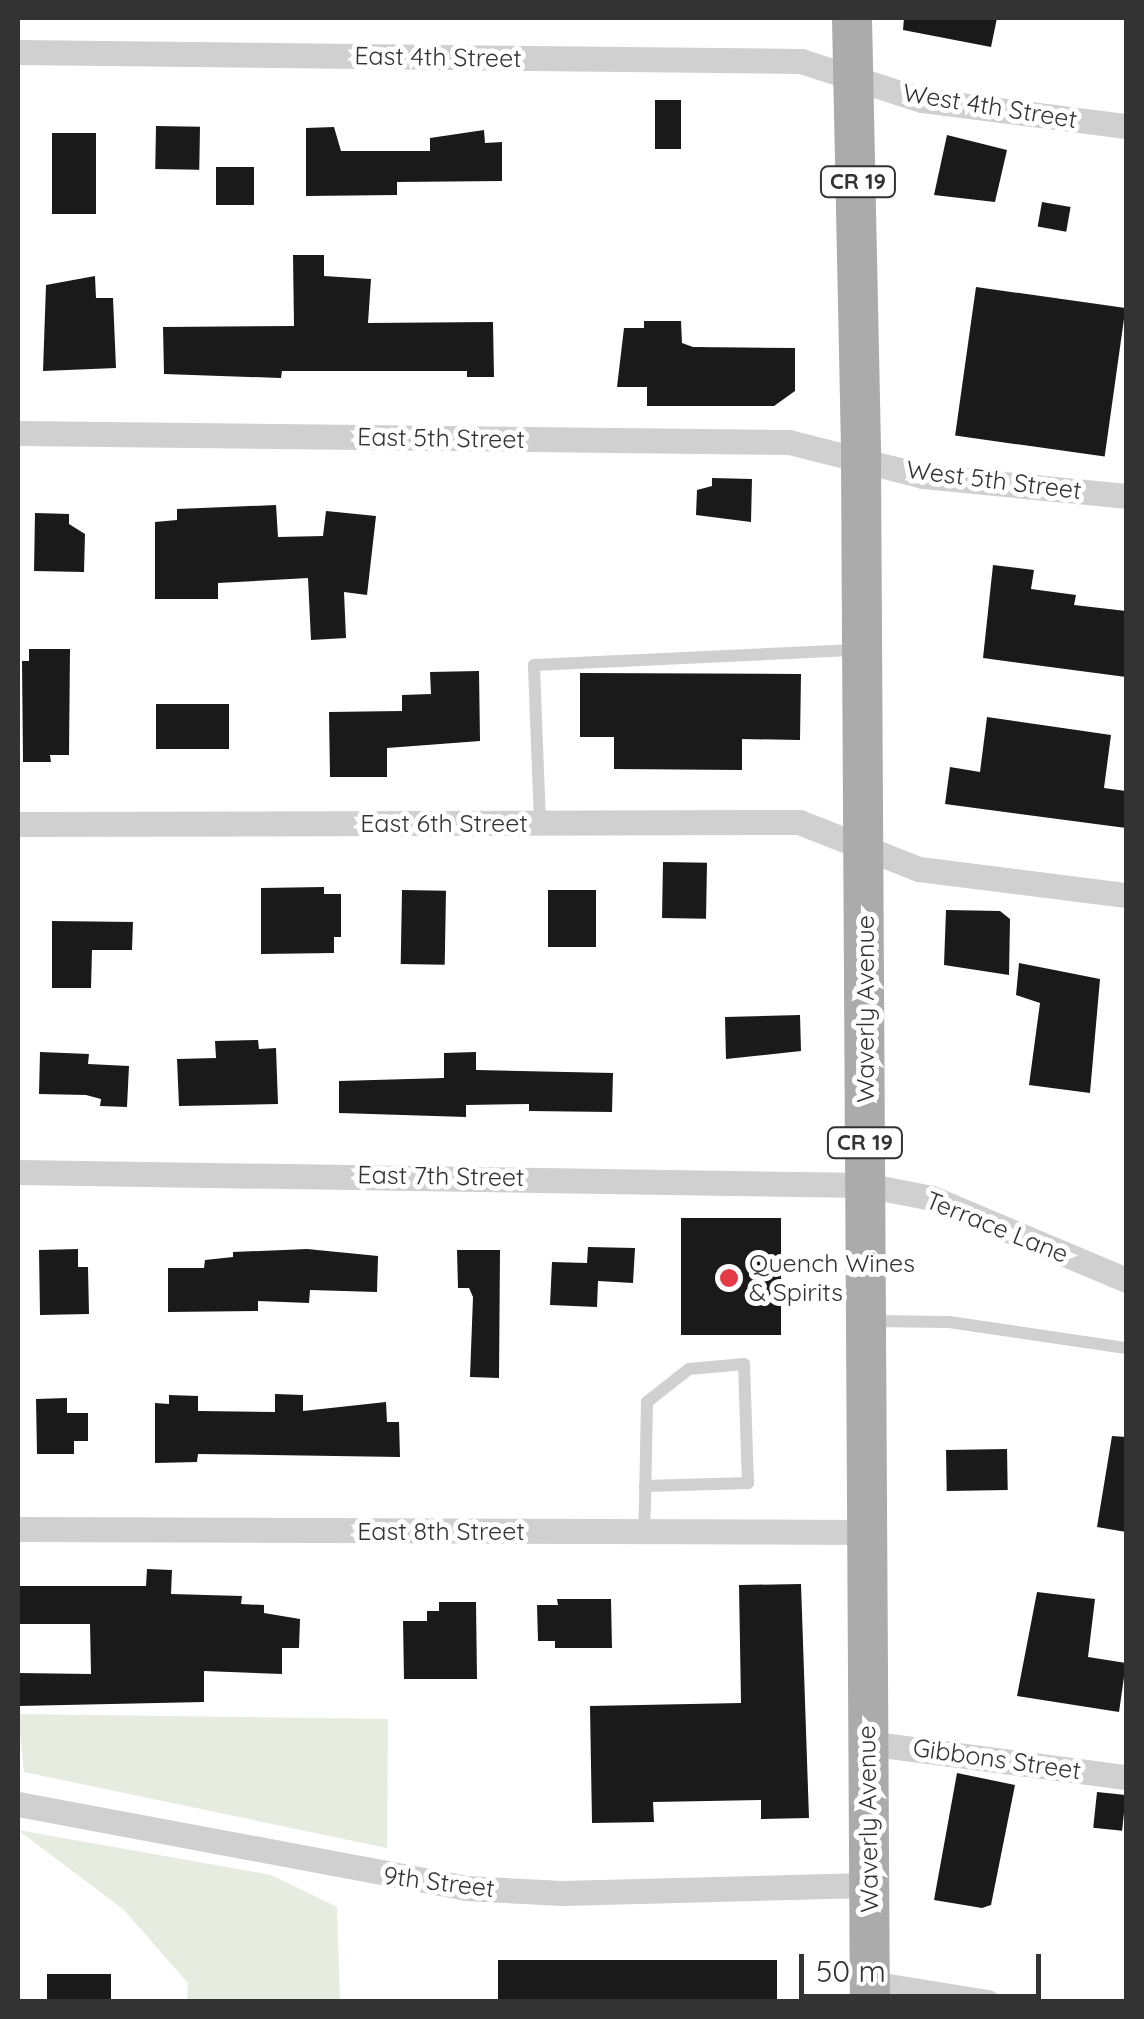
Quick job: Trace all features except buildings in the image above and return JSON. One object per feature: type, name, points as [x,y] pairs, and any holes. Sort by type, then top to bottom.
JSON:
[{"type":"main road","name":"Waverly Avenue","points":[[852,18],[862,460],[870,1992]]},
{"type":"street","name":"East 4th Street","points":[[18,52],[784,60],[854,80]]},
{"type":"street","name":"West 4th Street","points":[[854,80],[922,100],[1126,126]]},
{"type":"street","name":"East 5th Street","points":[[18,433],[789,442],[862,460]]},
{"type":"street","name":"West 5th Street","points":[[862,460],[923,476],[1126,496]]},
{"type":"street","name":"East 6th Street","points":[[18,824],[799,822],[919,869],[1126,895]]},
{"type":"street","name":"East 7th Street","points":[[18,1172],[865,1184]]},
{"type":"street","name":"Terrace Lane","points":[[865,1184],[932,1198],[1126,1280]]},
{"type":"street","name":"East 8th Street","points":[[18,1529],[865,1532]]},
{"type":"street","name":"Gibbons Street","points":[[867,1744],[1126,1777]]},
{"type":"street","name":"9th Street","points":[[18,1804],[465,1888],[562,1893],[868,1885]]},
{"type":"street","points":[[870,1992],[986,2002]]},
{"type":"lane","points":[[540,823],[534,665],[862,649]]},
{"type":"lane","points":[[865,1321],[949,1322],[1126,1348]]},
{"type":"lane","points":[[644,1532],[645,1486],[647,1402],[689,1370],[744,1364],[748,1483],[645,1486]]},
{"type":"shaded area","points":[[18,1714],[388,1719],[387,1848],[24,1772]]},
{"type":"shaded area","points":[[18,1830],[271,1875],[337,1907],[340,2001],[187,2001],[188,1983],[123,1909]]},
{"type":"place","name":"Quench Wines & Spirits","points":[[729,1278]]}]
